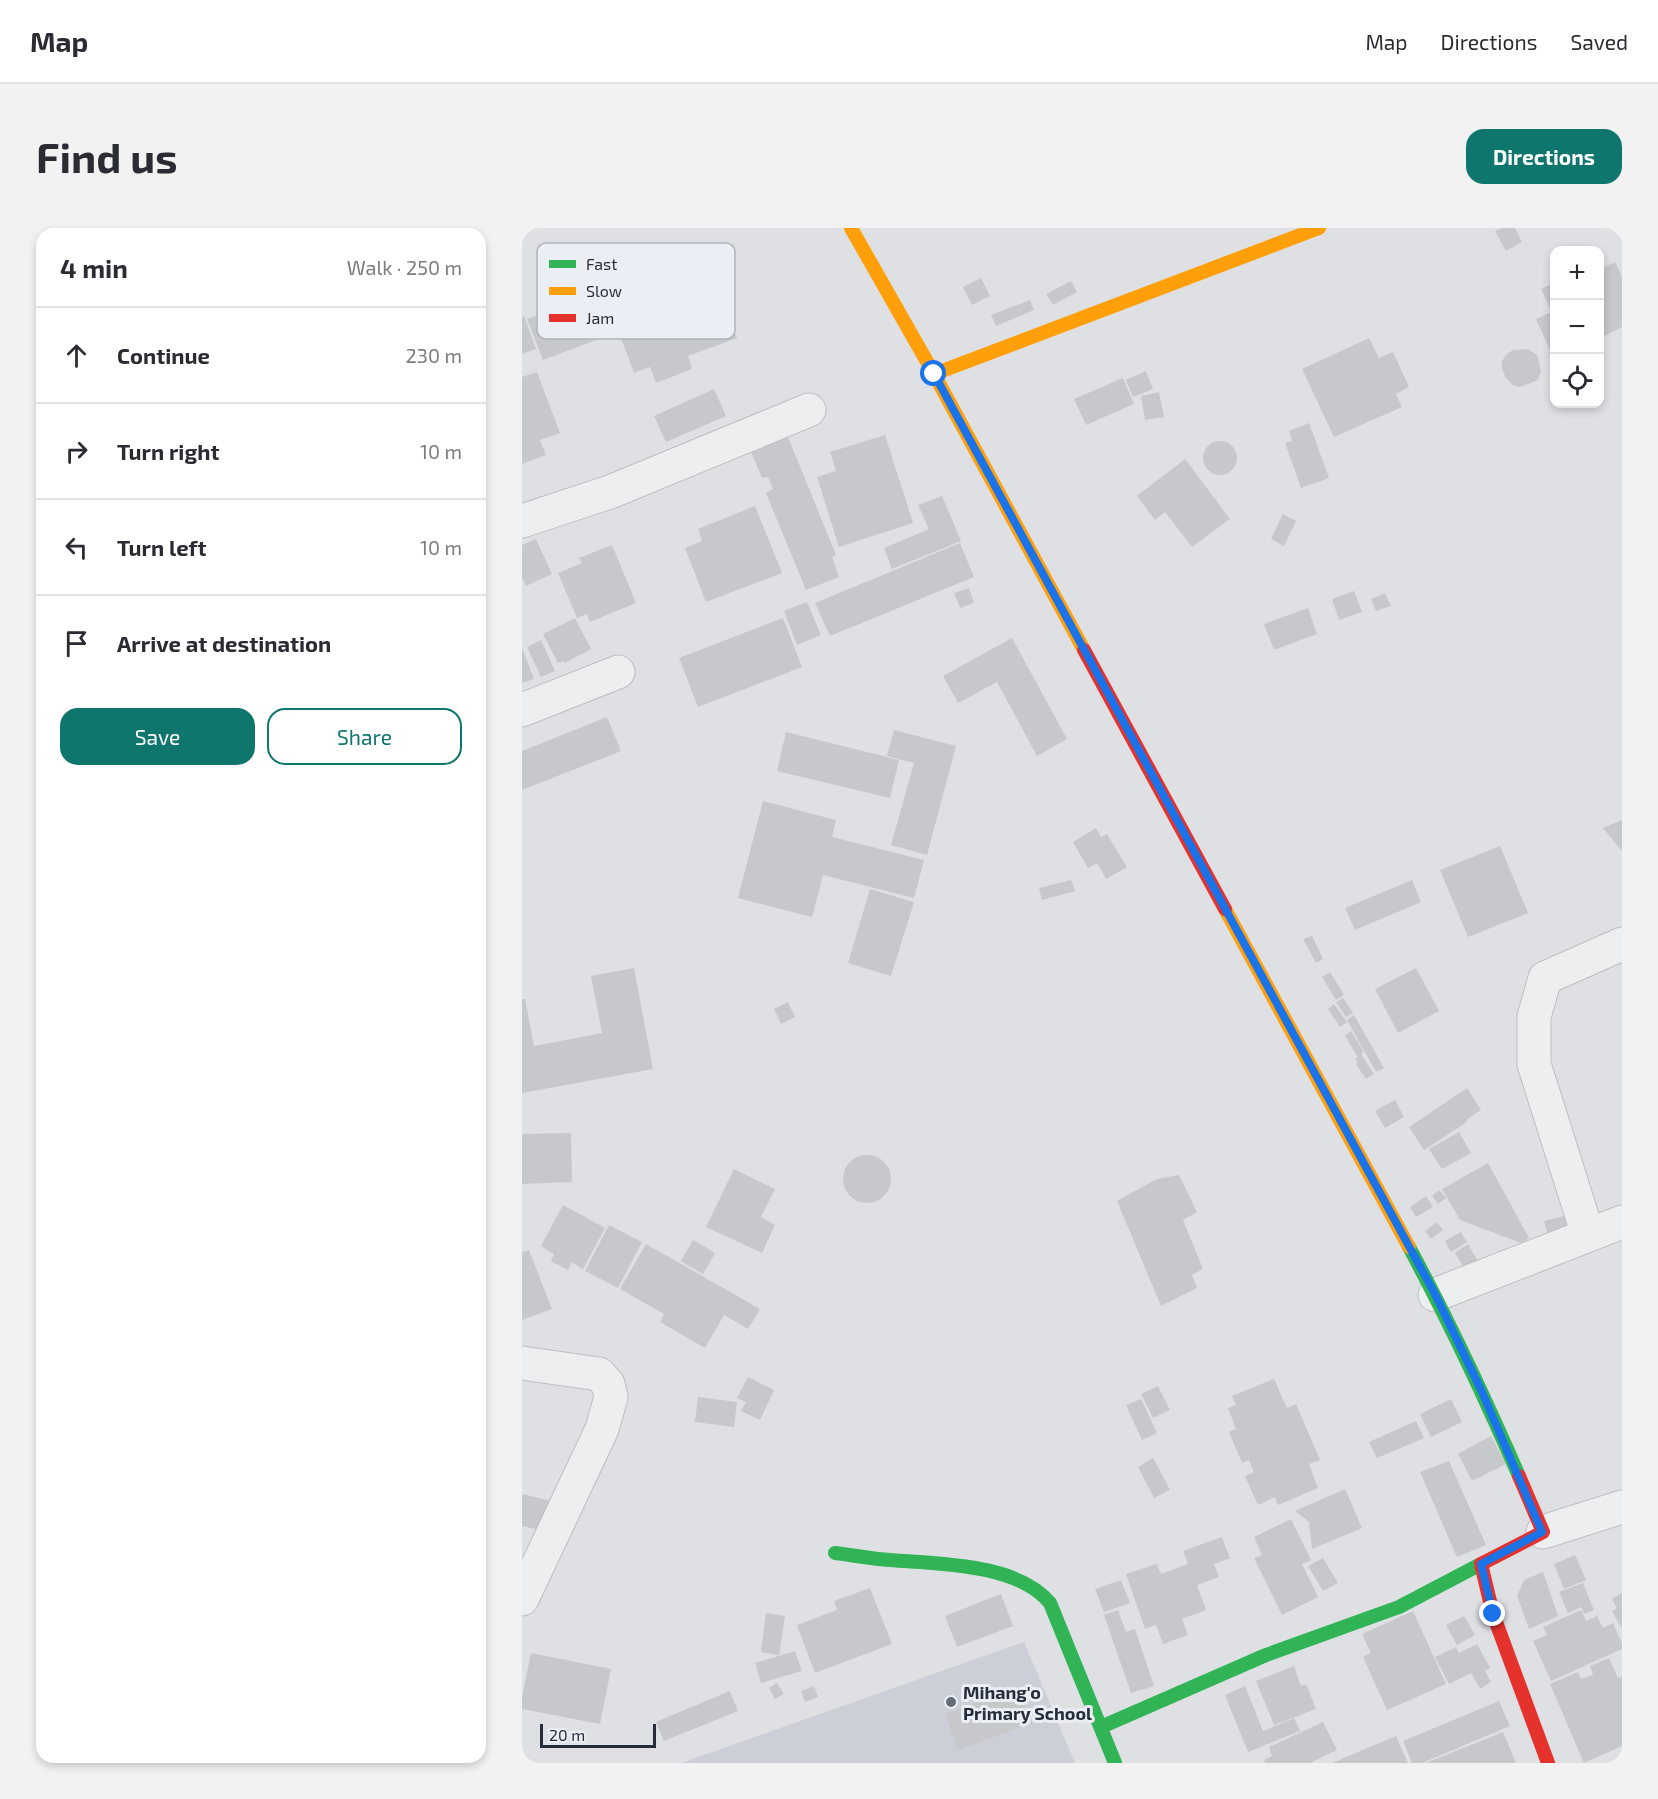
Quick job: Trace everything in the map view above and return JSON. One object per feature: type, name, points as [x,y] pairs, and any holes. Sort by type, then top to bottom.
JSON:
[{"type":"street","points":[[851,228],[934,374],[1435,1294],[1482,1392],[1542,1532]]},
{"type":"street","points":[[934,374],[1319,228]]},
{"type":"street","points":[[522,521],[610,492],[809,410]]},
{"type":"street","points":[[522,710],[618,672]]},
{"type":"street","points":[[1588,1235],[1534,1064],[1534,1017],[1545,978],[1622,944]]},
{"type":"street","points":[[1435,1294],[1622,1222]]},
{"type":"street","points":[[522,1363],[599,1374],[608,1384],[611,1397],[602,1429],[522,1599]]},
{"type":"street","points":[[1101,1727],[1266,1655],[1399,1607],[1542,1532],[1622,1507]]},
{"type":"street","points":[[835,1553],[886,1560],[967,1566],[1024,1582],[1040,1591],[1050,1603],[1115,1763]]},
{"type":"street","points":[[1481,1564],[1493,1614],[1548,1763]]},
{"type":"shaded area","name":"Mihang'o Primary School","points":[[1024,1642],[1075,1763],[681,1763]]},
{"type":"building","points":[[1502,228],[1515,228],[1522,242],[1506,251],[1495,231]]},
{"type":"building","points":[[1616,228],[1622,228],[1622,243]]},
{"type":"building","points":[[1615,262],[1622,277],[1622,327],[1604,336],[1604,300],[1604,267]]},
{"type":"building","points":[[981,278],[990,296],[972,305],[963,287]]},
{"type":"building","points":[[1071,281],[1077,292],[1053,305],[1046,294]]},
{"type":"building","points":[[1550,285],[1550,308],[1541,289]]},
{"type":"building","points":[[1030,300],[1034,310],[996,326],[991,315]]},
{"type":"building","points":[[1550,313],[1550,350],[1536,319]]},
{"type":"building","points":[[537,315],[537,339],[599,339],[543,360],[527,319]]},
{"type":"building","points":[[524,316],[536,349],[522,354],[522,317]]},
{"type":"building","points":[[1369,338],[1379,358],[1393,352],[1409,387],[1396,394],[1402,407],[1334,437],[1302,369]]},
{"type":"building","points":[[621,339],[734,339],[688,356],[692,369],[656,383],[650,367],[634,373]]},
{"type":"building","points":[[1528,349],[1537,355],[1541,371],[1538,380],[1520,387],[1513,385],[1506,378],[1502,369],[1502,361],[1513,350]]},
{"type":"building","points":[[1146,371],[1153,389],[1133,397],[1126,380]]},
{"type":"building","points":[[537,372],[560,433],[540,440],[546,455],[522,464],[522,377]]},
{"type":"building","points":[[1123,378],[1134,404],[1086,425],[1074,399]]},
{"type":"building","points":[[714,389],[726,416],[666,442],[654,416]]},
{"type":"building","points":[[1159,392],[1164,417],[1145,420],[1141,396]]},
{"type":"building","points":[[1309,423],[1329,478],[1301,488],[1285,443],[1292,441],[1289,431]]},
{"type":"building","points":[[885,435],[913,523],[839,547],[817,477],[836,471],[830,452]]},
{"type":"building","points":[[788,437],[836,555],[832,557],[839,577],[806,590],[766,493],[773,489],[768,477],[762,478],[751,452]]},
{"type":"building","points":[[1220,441],[1232,446],[1237,458],[1232,470],[1220,475],[1208,470],[1203,458],[1208,446]]},
{"type":"building","points":[[1185,459],[1230,519],[1192,547],[1165,512],[1155,520],[1137,496]]},
{"type":"building","points":[[942,496],[961,541],[892,569],[884,548],[929,529],[918,505]]},
{"type":"building","points":[[755,506],[782,573],[706,602],[685,548],[702,541],[698,529]]},
{"type":"building","points":[[1283,514],[1296,521],[1284,546],[1271,539]]},
{"type":"building","points":[[536,539],[552,574],[526,586],[522,577],[522,545]]},
{"type":"building","points":[[960,543],[974,577],[830,636],[815,603]]},
{"type":"building","points":[[612,545],[636,603],[590,622],[587,614],[577,618],[558,573],[582,563],[579,558]]},
{"type":"building","points":[[969,588],[974,603],[960,608],[954,593]]},
{"type":"building","points":[[1354,591],[1362,612],[1339,620],[1332,599]]},
{"type":"building","points":[[1385,593],[1391,606],[1376,611],[1371,599]]},
{"type":"building","points":[[807,602],[821,635],[797,645],[784,611]]},
{"type":"building","points":[[1308,608],[1317,634],[1274,650],[1264,624]]},
{"type":"building","points":[[575,618],[591,649],[565,663],[563,661],[558,663],[543,634]]},
{"type":"building","points":[[783,618],[802,667],[698,707],[679,658]]},
{"type":"building","points":[[1012,638],[1067,739],[1037,756],[997,682],[958,703],[943,676]]},
{"type":"building","points":[[541,640],[555,671],[541,677],[527,647]]},
{"type":"building","points":[[522,648],[534,679],[522,683]]},
{"type":"building","points":[[607,717],[621,751],[522,790],[522,751]]},
{"type":"building","points":[[894,730],[956,746],[927,855],[891,845],[914,763],[887,756]]},
{"type":"building","points":[[786,732],[899,760],[890,798],[777,771]]},
{"type":"building","points":[[763,801],[836,820],[832,837],[924,860],[914,898],[823,875],[812,917],[738,898]]},
{"type":"building","points":[[1622,820],[1622,851],[1603,828]]},
{"type":"building","points":[[1096,828],[1101,837],[1107,834],[1127,867],[1106,879],[1097,863],[1088,868],[1073,842]]},
{"type":"building","points":[[1500,846],[1528,913],[1468,937],[1440,870]]},
{"type":"building","points":[[1071,880],[1075,891],[1042,900],[1039,888]]},
{"type":"building","points":[[1412,880],[1421,902],[1355,930],[1345,908]]},
{"type":"building","points":[[870,889],[914,902],[891,976],[848,963]]},
{"type":"building","points":[[1312,936],[1323,959],[1316,963],[1303,939]]},
{"type":"building","points":[[634,968],[653,1069],[522,1093],[522,999],[525,999],[534,1046],[602,1033],[591,976]]},
{"type":"building","points":[[1416,968],[1439,1011],[1398,1033],[1375,989]]},
{"type":"building","points":[[1330,972],[1344,995],[1336,1000],[1322,977]]},
{"type":"building","points":[[1343,998],[1353,1013],[1346,1017],[1336,1002]]},
{"type":"building","points":[[788,1002],[795,1017],[781,1024],[774,1009]]},
{"type":"building","points":[[1334,1004],[1347,1022],[1340,1027],[1328,1009]]},
{"type":"building","points":[[1354,1015],[1384,1068],[1376,1072],[1347,1020]]},
{"type":"building","points":[[1351,1031],[1364,1052],[1361,1054],[1374,1074],[1366,1079],[1356,1064],[1358,1063],[1355,1059],[1358,1057],[1345,1036]]},
{"type":"building","points":[[1467,1088],[1481,1110],[1424,1150],[1409,1127]]},
{"type":"building","points":[[1395,1100],[1404,1117],[1385,1128],[1375,1111]]},
{"type":"building","points":[[1459,1132],[1471,1153],[1442,1169],[1429,1149]]},
{"type":"building","points":[[571,1133],[572,1182],[522,1184],[522,1134]]},
{"type":"building","points":[[867,1155],[884,1162],[891,1179],[884,1196],[867,1203],[850,1196],[843,1179],[850,1162]]},
{"type":"building","points":[[1488,1163],[1529,1238],[1521,1243],[1460,1220],[1442,1189]]},
{"type":"building","points":[[734,1169],[775,1189],[761,1217],[775,1225],[762,1253],[706,1227]]},
{"type":"building","points":[[1179,1175],[1197,1212],[1183,1220],[1203,1269],[1192,1275],[1197,1288],[1161,1306],[1117,1201],[1157,1179]]},
{"type":"building","points":[[1439,1190],[1446,1198],[1438,1204],[1432,1196]]},
{"type":"building","points":[[1426,1196],[1433,1207],[1416,1217],[1410,1207]]},
{"type":"building","points":[[563,1205],[605,1228],[583,1269],[572,1262],[568,1270],[551,1261],[554,1254],[541,1246]]},
{"type":"building","points":[[1572,1214],[1575,1228],[1548,1235],[1544,1221]]},
{"type":"building","points":[[1437,1222],[1443,1230],[1431,1239],[1425,1231]]},
{"type":"building","points":[[609,1225],[642,1242],[618,1288],[585,1271]]},
{"type":"building","points":[[1461,1232],[1467,1242],[1451,1252],[1445,1241]]},
{"type":"building","points":[[693,1240],[715,1253],[703,1274],[681,1261]]},
{"type":"building","points":[[646,1244],[760,1309],[748,1329],[724,1315],[705,1348],[660,1322],[664,1314],[620,1289]]},
{"type":"building","points":[[1468,1244],[1482,1268],[1469,1276],[1455,1253]]},
{"type":"building","points":[[529,1250],[552,1309],[522,1320],[522,1252]]},
{"type":"building","points":[[748,1377],[774,1390],[760,1420],[741,1411],[746,1402],[737,1398]]},
{"type":"building","points":[[1274,1379],[1287,1408],[1296,1404],[1320,1460],[1309,1464],[1318,1488],[1278,1505],[1275,1497],[1258,1505],[1245,1476],[1254,1472],[1249,1460],[1242,1463],[1229,1432],[1236,1429],[1228,1408],[1236,1405],[1232,1396]]},
{"type":"building","points":[[1158,1386],[1170,1410],[1153,1418],[1141,1394]]},
{"type":"building","points":[[698,1397],[737,1402],[734,1427],[695,1422]]},
{"type":"building","points":[[1141,1399],[1157,1433],[1142,1440],[1126,1405]]},
{"type":"building","points":[[1451,1399],[1462,1422],[1431,1437],[1420,1414]]},
{"type":"building","points":[[1416,1421],[1424,1438],[1377,1458],[1369,1442]]},
{"type":"building","points":[[1491,1436],[1506,1464],[1472,1481],[1458,1454]]},
{"type":"building","points":[[1153,1458],[1170,1490],[1154,1498],[1138,1467]]},
{"type":"building","points":[[1449,1461],[1486,1545],[1457,1557],[1420,1472]]},
{"type":"building","points":[[1345,1489],[1362,1528],[1312,1549],[1309,1522],[1295,1511]]},
{"type":"building","points":[[522,1494],[559,1503],[552,1533],[522,1526]]},
{"type":"building","points":[[1291,1519],[1311,1560],[1302,1564],[1318,1597],[1282,1615],[1254,1558],[1262,1555],[1254,1537]]},
{"type":"building","points":[[1222,1537],[1230,1558],[1214,1564],[1219,1577],[1197,1585],[1206,1610],[1182,1619],[1188,1635],[1163,1644],[1156,1625],[1145,1629],[1126,1574],[1157,1564],[1161,1574],[1188,1564],[1183,1551]]},
{"type":"building","points":[[1575,1555],[1586,1580],[1564,1589],[1554,1564]]},
{"type":"building","points":[[1323,1558],[1338,1583],[1323,1591],[1308,1566]]},
{"type":"building","points":[[1543,1572],[1558,1616],[1529,1629],[1517,1596],[1524,1580]]},
{"type":"building","points":[[1121,1580],[1130,1603],[1104,1612],[1095,1589]]},
{"type":"building","points":[[1583,1583],[1594,1610],[1584,1614],[1581,1607],[1568,1613],[1559,1592]]},
{"type":"building","points":[[870,1588],[892,1644],[815,1673],[797,1625],[837,1610],[834,1601]]},
{"type":"building","points":[[1622,1593],[1622,1629],[1612,1611],[1617,1608],[1612,1599]]},
{"type":"building","points":[[1001,1594],[1013,1626],[957,1647],[945,1616]]},
{"type":"building","points":[[1118,1610],[1126,1632],[1135,1629],[1154,1686],[1131,1693],[1104,1615]]},
{"type":"building","points":[[1581,1610],[1586,1621],[1597,1616],[1603,1628],[1613,1623],[1622,1643],[1622,1649],[1551,1681],[1533,1641],[1547,1635],[1543,1627]]},
{"type":"building","points":[[1413,1611],[1446,1684],[1387,1710],[1363,1657],[1371,1653],[1362,1634]]},
{"type":"building","points":[[766,1613],[785,1616],[779,1655],[761,1652]]},
{"type":"building","points":[[1464,1616],[1475,1635],[1457,1645],[1446,1625]]},
{"type":"building","points":[[1477,1644],[1490,1668],[1485,1671],[1491,1682],[1480,1689],[1471,1673],[1449,1684],[1435,1657],[1456,1647],[1459,1653]]},
{"type":"building","points":[[795,1651],[802,1671],[761,1683],[755,1663]]},
{"type":"building","points":[[531,1653],[611,1669],[600,1724],[522,1709],[522,1697]]},
{"type":"building","points":[[1609,1658],[1618,1678],[1622,1676],[1622,1746],[1584,1763],[1550,1684],[1578,1672],[1581,1679],[1593,1675],[1590,1666]]},
{"type":"building","points":[[1294,1666],[1301,1686],[1306,1684],[1316,1709],[1274,1725],[1256,1681]]},
{"type":"building","points":[[777,1683],[784,1694],[775,1699],[769,1688]]},
{"type":"building","points":[[814,1686],[818,1697],[805,1702],[801,1691]]},
{"type":"building","points":[[1245,1686],[1263,1731],[1294,1718],[1300,1731],[1248,1752],[1225,1695]]},
{"type":"building","points":[[1017,1687],[1031,1723],[958,1750],[945,1714]]},
{"type":"building","points":[[730,1691],[738,1711],[664,1741],[656,1722]]},
{"type":"building","points":[[1499,1701],[1510,1726],[1422,1763],[1412,1763],[1403,1741]]},
{"type":"building","points":[[1323,1722],[1337,1750],[1310,1763],[1265,1763],[1264,1760],[1272,1756],[1269,1747]]},
{"type":"building","points":[[1503,1732],[1516,1763],[1426,1763]]},
{"type":"building","points":[[1396,1736],[1408,1763],[1332,1763]]},
{"type":"traffic: fast","points":[[1409,1247],[1466,1360],[1519,1476]]},
{"type":"traffic: fast","points":[[835,1553],[976,1568],[1018,1580],[1036,1590],[1050,1603],[1115,1763]]},
{"type":"traffic: fast","points":[[1101,1727],[1266,1655],[1399,1607],[1481,1564]]},
{"type":"traffic: slow","points":[[851,228],[934,374],[1084,650]]},
{"type":"traffic: slow","points":[[934,374],[1319,228]]},
{"type":"traffic: slow","points":[[1225,909],[1409,1247]]},
{"type":"traffic: jam","points":[[1084,650],[1225,909]]},
{"type":"traffic: jam","points":[[1519,1476],[1543,1532],[1481,1564],[1493,1614],[1548,1763]]},
{"type":"place","name":"Mihang'o Primary School","points":[[951,1702]]},
{"type":"route","points":[[934,374],[1435,1294],[1482,1392],[1542,1532],[1481,1564],[1493,1614]]}]
